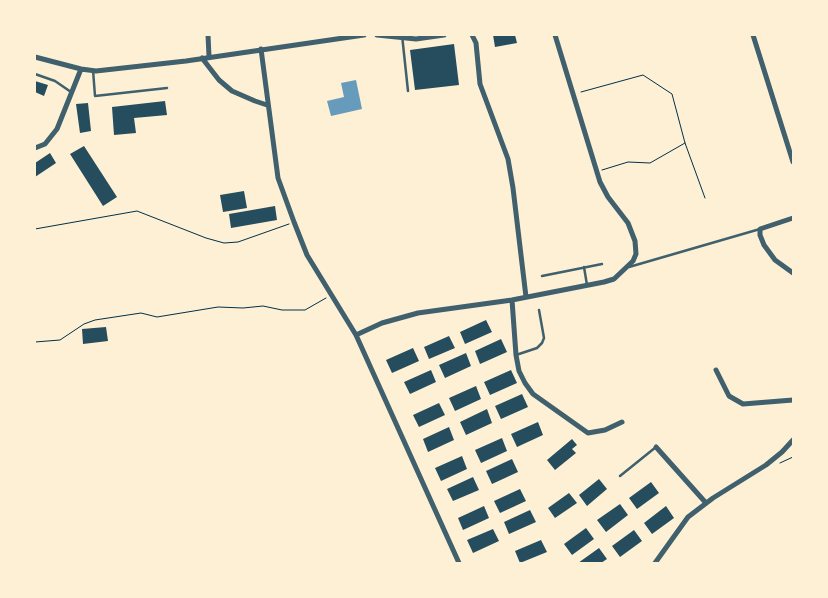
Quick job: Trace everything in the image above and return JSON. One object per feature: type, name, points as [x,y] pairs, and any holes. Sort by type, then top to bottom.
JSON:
[{"type":"street","points":[[208,35],[210,56]]},
{"type":"street","points":[[35,57],[92,70],[186,61],[334,37],[364,35]]},
{"type":"street","points":[[377,35],[402,36],[416,39],[444,35]]},
{"type":"street","points":[[472,35],[476,43],[480,84],[508,159],[526,297]]},
{"type":"street","points":[[356,335],[382,323],[418,313],[512,300],[614,279],[633,262],[636,254],[635,241],[628,223],[608,196],[597,172],[555,35]]},
{"type":"street","points":[[753,35],[793,162]]},
{"type":"street","points":[[261,49],[278,178],[294,222],[307,255],[330,296],[356,335],[459,563]]},
{"type":"street","points":[[202,58],[219,80],[232,91],[267,105]]},
{"type":"street","points":[[35,148],[44,144],[57,129],[81,69]]},
{"type":"street","points":[[793,218],[760,229],[764,245],[775,260],[793,273]]},
{"type":"street","points":[[512,300],[519,371],[525,383],[534,394],[581,430],[588,433],[597,433],[622,422]]},
{"type":"street","points":[[716,370],[729,396],[743,404],[793,400]]},
{"type":"street","points":[[656,563],[688,517],[706,503],[766,465],[793,440]]},
{"type":"street","points":[[656,447],[706,503]]},
{"type":"lane","points":[[402,36],[408,91]]},
{"type":"lane","points":[[92,70],[95,96],[167,88]]},
{"type":"lane","points":[[35,74],[55,81],[72,92]]},
{"type":"lane","points":[[627,268],[760,229]]},
{"type":"lane","points":[[542,276],[602,264]]},
{"type":"lane","points":[[584,267],[587,286]]},
{"type":"lane","points":[[516,355],[537,348],[542,344],[544,338],[539,310]]},
{"type":"lane","points":[[620,476],[656,447]]},
{"type":"path","points":[[572,94],[643,75],[672,94],[685,143],[705,198]]},
{"type":"path","points":[[597,172],[628,162],[650,163],[685,143]]},
{"type":"path","points":[[35,229],[137,211],[206,238],[224,242],[238,242],[294,222]]},
{"type":"path","points":[[35,342],[60,340],[84,324],[95,320],[141,313],[157,317],[218,307],[243,308],[263,306],[282,310],[305,310],[330,296]]},
{"type":"water","points":[[356,80],[362,109],[331,116],[327,101],[344,97],[341,83]]},
{"type":"building","points":[[493,35],[515,35],[517,43],[495,47]]},
{"type":"building","points":[[454,44],[459,85],[415,90],[410,50]]},
{"type":"building","points":[[35,81],[48,85],[44,96],[35,92]]},
{"type":"building","points":[[165,101],[167,115],[134,118],[136,133],[114,135],[112,107]]},
{"type":"building","points":[[88,103],[91,131],[80,133],[76,104]]},
{"type":"building","points":[[84,146],[117,197],[103,206],[70,154]]},
{"type":"building","points":[[50,153],[56,163],[35,177],[35,163]]},
{"type":"building","points":[[244,191],[247,208],[223,212],[220,195]]},
{"type":"building","points":[[275,206],[277,220],[231,228],[229,214]]},
{"type":"building","points":[[486,320],[492,332],[465,344],[460,332]]},
{"type":"building","points":[[106,327],[108,341],[83,344],[82,329]]},
{"type":"building","points":[[449,336],[455,348],[429,359],[424,347]]},
{"type":"building","points":[[501,339],[507,352],[480,364],[475,351]]},
{"type":"building","points":[[413,348],[419,361],[392,373],[386,360]]},
{"type":"building","points":[[466,353],[471,366],[445,378],[439,365]]},
{"type":"building","points":[[431,370],[436,382],[410,394],[404,382]]},
{"type":"building","points":[[511,370],[517,383],[490,395],[484,382]]},
{"type":"building","points":[[476,386],[481,399],[455,411],[449,398]]},
{"type":"building","points":[[522,394],[528,407],[501,419],[495,406]]},
{"type":"building","points":[[439,403],[445,415],[419,427],[413,415]]},
{"type":"building","points":[[487,409],[492,423],[466,435],[460,422]]},
{"type":"building","points":[[538,422],[543,435],[517,447],[511,434]]},
{"type":"building","points":[[449,427],[454,440],[428,452],[423,439]]},
{"type":"building","points":[[502,438],[507,451],[481,463],[475,450]]},
{"type":"building","points":[[572,439],[577,445],[572,449],[576,453],[555,470],[547,460]]},
{"type":"building","points":[[462,456],[467,469],[441,481],[435,468]]},
{"type":"building","points":[[512,459],[518,472],[492,484],[486,471]]},
{"type":"building","points":[[473,477],[479,490],[453,501],[447,489]]},
{"type":"building","points":[[599,479],[607,489],[587,506],[579,495]]},
{"type":"building","points":[[651,482],[659,493],[637,509],[629,498]]},
{"type":"building","points":[[520,489],[526,501],[500,513],[494,501]]},
{"type":"building","points":[[569,493],[577,503],[555,518],[548,508]]},
{"type":"building","points":[[620,504],[628,515],[606,532],[597,520]]},
{"type":"building","points":[[484,506],[489,518],[463,530],[458,518]]},
{"type":"building","points":[[666,506],[674,518],[652,534],[644,523]]},
{"type":"building","points":[[530,510],[536,522],[509,534],[504,522]]},
{"type":"building","points":[[586,528],[594,539],[572,555],[564,544]]},
{"type":"building","points":[[493,529],[499,541],[473,553],[467,540]]},
{"type":"building","points":[[634,530],[642,541],[620,557],[612,546]]},
{"type":"building","points":[[541,540],[547,552],[520,563],[515,551]]},
{"type":"building","points":[[599,548],[607,559],[601,563],[578,563]]}]
